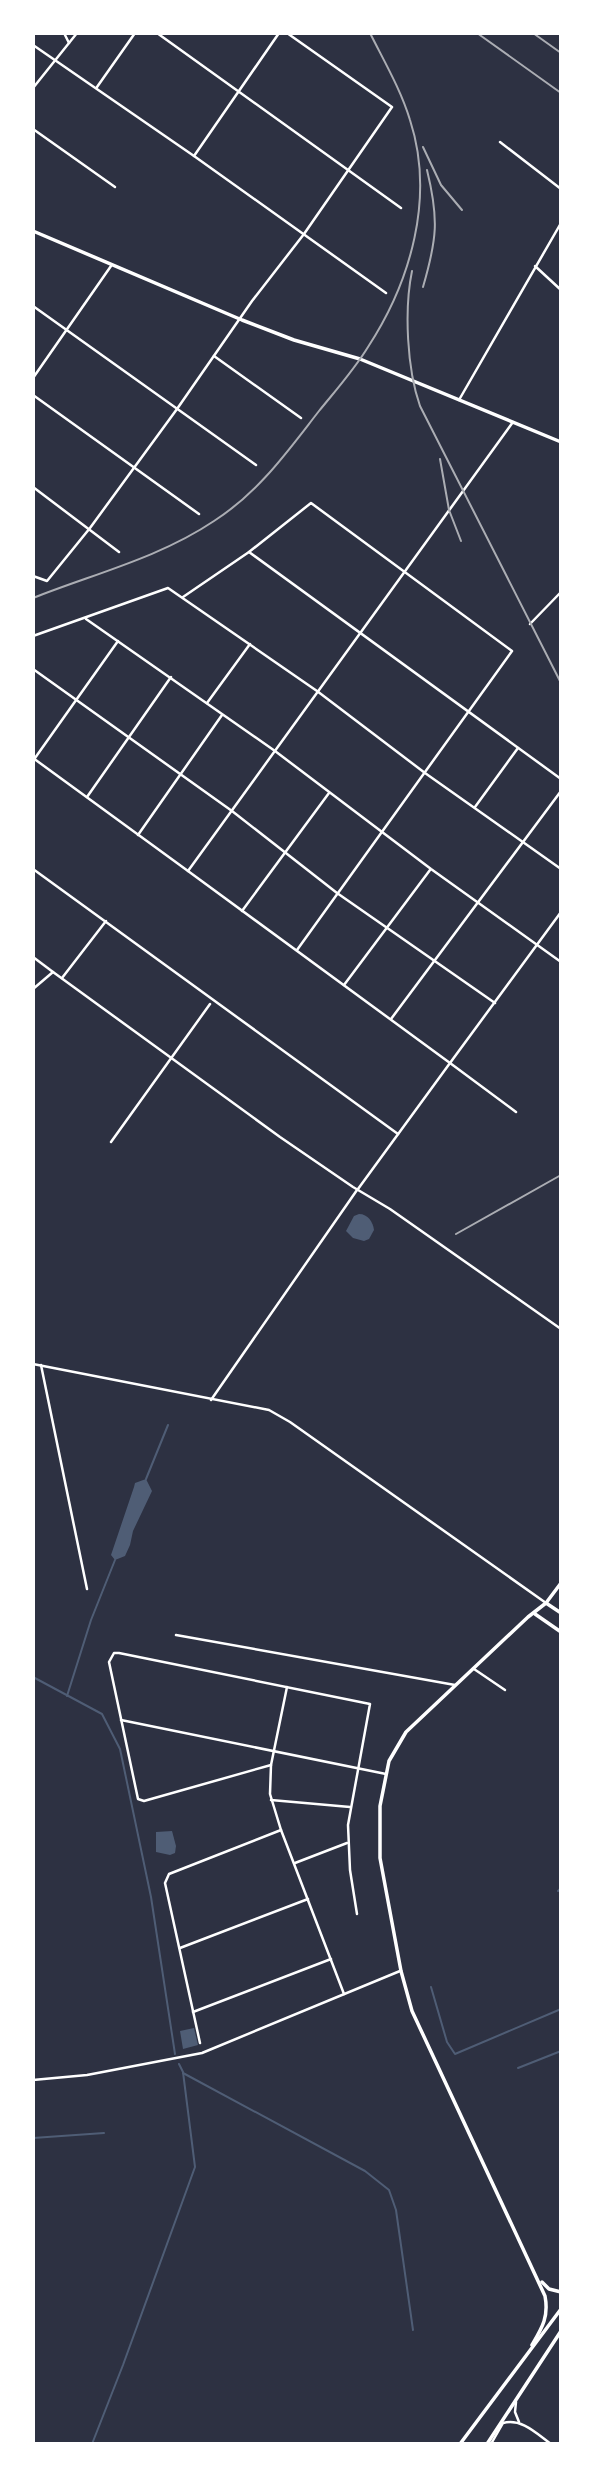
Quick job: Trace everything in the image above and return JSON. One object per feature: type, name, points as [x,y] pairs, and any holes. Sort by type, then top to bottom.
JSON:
[{"type":"main road","points":[[33,231],[240,319],[294,340],[350,356],[561,442]]},
{"type":"main road","points":[[529,2354],[543,2329],[547,2315],[545,2296],[538,2276],[425,2043],[410,2003],[401,1971],[379,1851],[379,1812],[390,1758],[402,1737],[528,1617],[547,1603],[561,1583]]},
{"type":"main road","points":[[547,1603],[561,1613]]},
{"type":"main road","points":[[535,1614],[561,1633]]},
{"type":"main road","points":[[538,2276],[547,2287],[561,2292]]},
{"type":"main road","points":[[460,2444],[561,2309]]},
{"type":"main road","points":[[489,2444],[527,2379],[561,2331]]},
{"type":"street","points":[[64,33],[69,43]]},
{"type":"street","points":[[33,88],[77,33]]},
{"type":"street","points":[[97,88],[135,33]]},
{"type":"street","points":[[157,33],[401,208]]},
{"type":"street","points":[[194,156],[279,33]]},
{"type":"street","points":[[33,576],[47,581],[90,528],[304,234],[392,107],[287,33]]},
{"type":"street","points":[[33,45],[386,293]]},
{"type":"street","points":[[33,129],[115,187]]},
{"type":"street","points":[[500,142],[561,189]]},
{"type":"street","points":[[459,400],[561,223]]},
{"type":"street","points":[[33,378],[113,264]]},
{"type":"street","points":[[535,266],[561,290]]},
{"type":"street","points":[[33,306],[256,465]]},
{"type":"street","points":[[214,356],[301,418]]},
{"type":"street","points":[[33,395],[198,514]]},
{"type":"street","points":[[188,871],[513,421]]},
{"type":"street","points":[[33,487],[119,552]]},
{"type":"street","points":[[183,597],[249,552],[312,503],[512,651],[296,951]]},
{"type":"street","points":[[249,552],[561,779]]},
{"type":"street","points":[[33,636],[168,588],[317,691],[425,773],[561,869]]},
{"type":"street","points":[[530,624],[561,592]]},
{"type":"street","points":[[86,618],[275,751],[431,869],[561,962]]},
{"type":"street","points":[[118,640],[34,758],[516,1112]]},
{"type":"street","points":[[207,703],[250,645]]},
{"type":"street","points":[[33,669],[232,811],[337,893],[495,1003]]},
{"type":"street","points":[[87,797],[171,677]]},
{"type":"street","points":[[138,835],[223,715]]},
{"type":"street","points":[[475,807],[518,747]]},
{"type":"street","points":[[391,1019],[561,791]]},
{"type":"street","points":[[242,911],[329,792]]},
{"type":"street","points":[[33,869],[398,1134]]},
{"type":"street","points":[[344,985],[431,869]]},
{"type":"street","points":[[211,1400],[358,1189],[561,912]]},
{"type":"street","points":[[62,978],[106,920]]},
{"type":"street","points":[[33,957],[171,1058],[561,1329]]},
{"type":"street","points":[[33,989],[53,972]]},
{"type":"street","points":[[110,1142],[210,1004]]},
{"type":"street","points":[[33,1364],[211,1400],[259,1406],[276,1413],[547,1603]]},
{"type":"street","points":[[41,1365],[87,1589]]},
{"type":"street","points":[[176,1635],[457,1685]]},
{"type":"street","points":[[271,1765],[144,1801],[138,1799],[109,1662],[114,1653],[370,1704],[350,1807],[348,1843],[357,1914]]},
{"type":"street","points":[[474,1669],[506,1690]]},
{"type":"street","points":[[287,1687],[271,1765],[271,1800],[344,1995]]},
{"type":"street","points":[[121,1720],[386,1774]]},
{"type":"street","points":[[271,1800],[350,1807]]},
{"type":"street","points":[[200,2043],[165,1883],[169,1874],[281,1830]]},
{"type":"street","points":[[295,1863],[348,1843]]},
{"type":"street","points":[[180,1948],[308,1899]]},
{"type":"street","points":[[193,2012],[331,1959]]},
{"type":"street","points":[[33,2080],[87,2075],[202,2053],[401,1971]]},
{"type":"street","points":[[519,2422],[514,2404],[527,2385],[527,2379]]},
{"type":"street","points":[[489,2444],[503,2423],[519,2422],[551,2444]]},
{"type":"water","points":[[365,1215],[373,1224],[374,1230],[369,1239],[364,1241],[353,1238],[346,1231],[354,1216]]},
{"type":"water","points":[[146,1479],[152,1491],[133,1531],[125,1556],[115,1560],[111,1555],[135,1483]]},
{"type":"water","points":[[172,1831],[175,1853],[170,1855],[156,1852],[156,1832]]},
{"type":"water","points":[[194,2028],[198,2045],[183,2049],[180,2031]]},
{"type":"waterway","points":[[146,1479],[168,1425]]},
{"type":"waterway","points":[[67,1696],[91,1620],[115,1560]]},
{"type":"waterway","points":[[33,1677],[102,1714],[120,1749],[151,1897],[175,2054]]},
{"type":"waterway","points":[[558,1891],[561,1888]]},
{"type":"waterway","points":[[431,1987],[447,2042],[455,2054],[561,2009]]},
{"type":"waterway","points":[[518,2068],[561,2051]]},
{"type":"waterway","points":[[92,2444],[195,2167],[183,2072],[179,2064]]},
{"type":"waterway","points":[[183,2073],[365,2171],[389,2190],[396,2210],[413,2330]]},
{"type":"waterway","points":[[33,2138],[104,2133]]},
{"type":"railway","points":[[33,598],[171,545],[230,510],[259,484],[284,456],[368,347],[396,295],[407,266],[419,208],[420,179],[410,120],[370,33]]},
{"type":"railway","points":[[477,33],[561,93]]},
{"type":"railway","points":[[533,33],[561,53]]},
{"type":"railway","points":[[423,147],[441,185],[462,210]]},
{"type":"railway","points":[[423,287],[435,229],[427,170]]},
{"type":"railway","points":[[412,271],[408,303],[408,339],[412,375],[420,406],[561,683]]},
{"type":"railway","points":[[440,459],[449,510],[461,541]]},
{"type":"railway","points":[[456,1234],[561,1175]]}]
